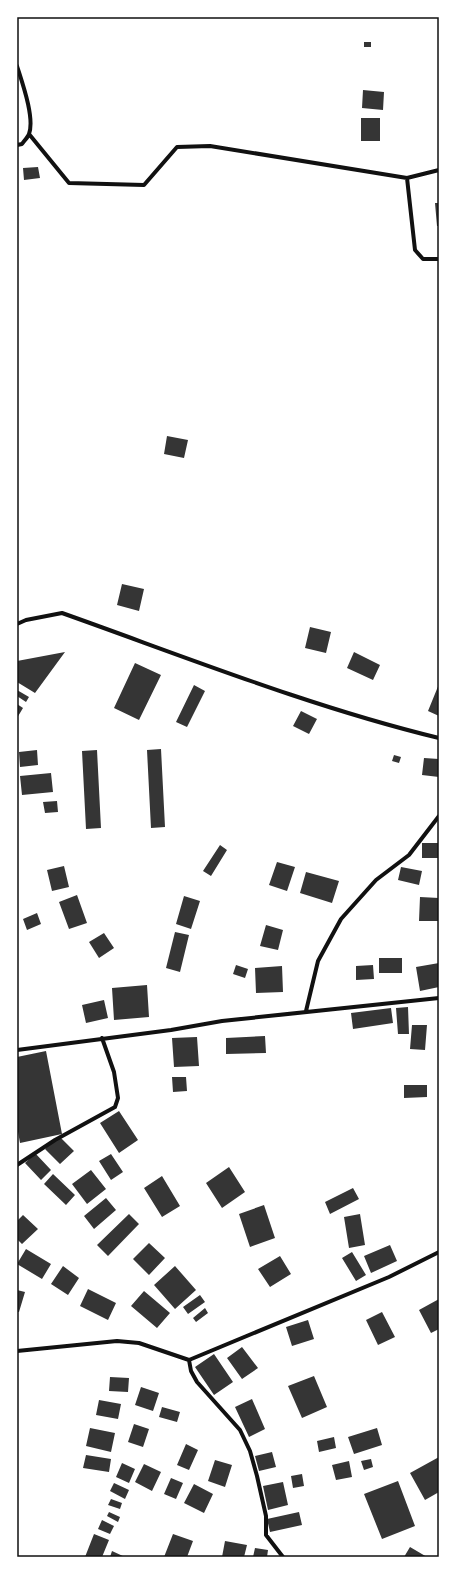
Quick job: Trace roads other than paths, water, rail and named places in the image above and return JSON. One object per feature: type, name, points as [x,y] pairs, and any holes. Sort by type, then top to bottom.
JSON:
[{"type":"street","points":[[17,66],[28,105],[30,134],[69,183],[144,185],[177,147],[210,146],[407,178],[439,170]]},
{"type":"street","points":[[17,145],[22,144],[30,134]]},
{"type":"street","points":[[407,178],[415,250],[423,259],[439,259]]},
{"type":"street","points":[[17,624],[26,620],[62,613],[292,695],[400,729],[439,738]]},
{"type":"street","points":[[306,1011],[318,961],[341,919],[376,880],[409,855],[439,816]]},
{"type":"street","points":[[17,1050],[171,1030],[222,1021],[439,998]]},
{"type":"street","points":[[17,1165],[55,1140],[115,1107],[118,1098],[114,1072],[102,1038]]},
{"type":"street","points":[[17,1351],[117,1341],[139,1343],[189,1360],[389,1277],[439,1252]]},
{"type":"street","points":[[189,1360],[191,1371],[197,1382],[240,1430],[250,1451],[258,1476],[266,1516],[266,1535],[283,1557]]}]
